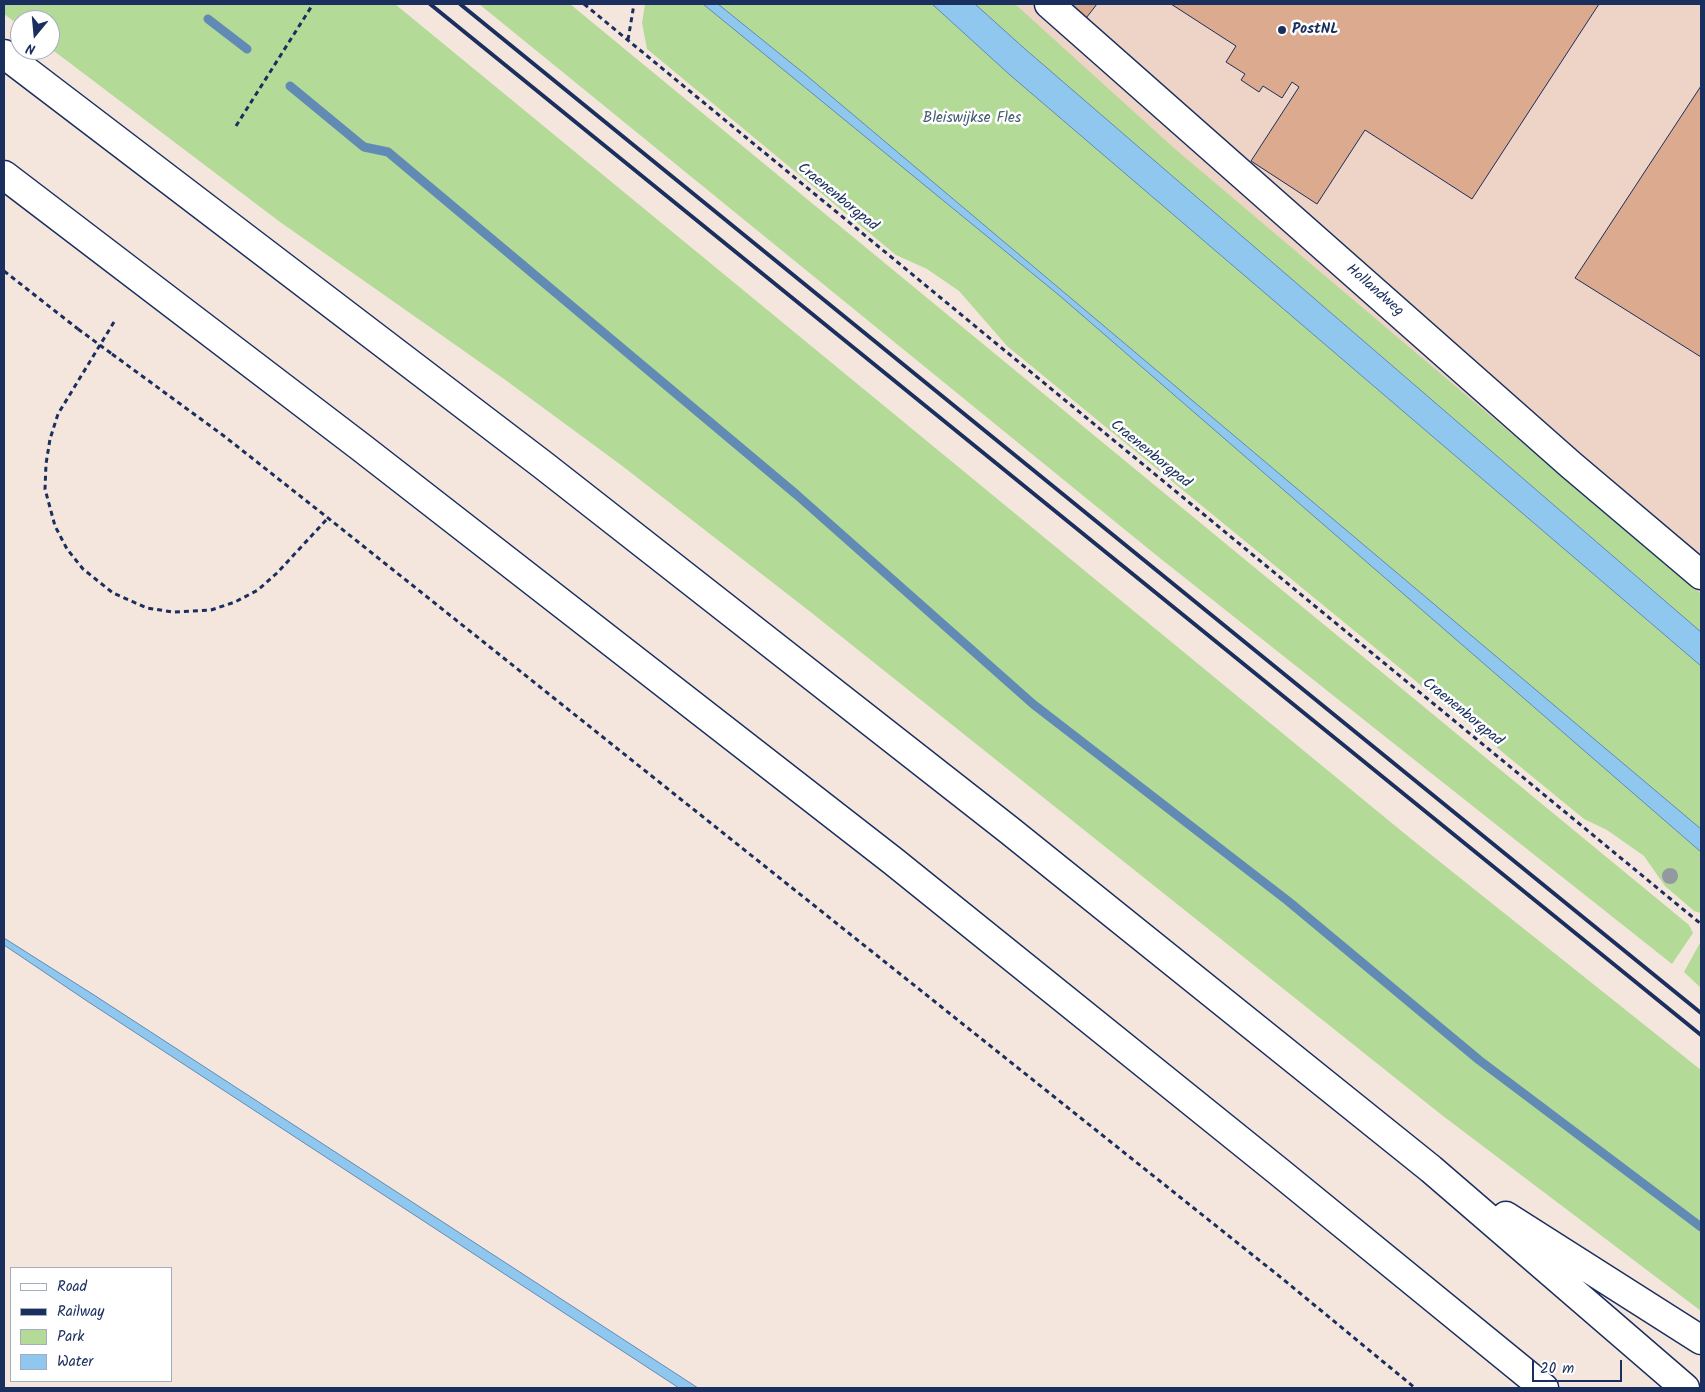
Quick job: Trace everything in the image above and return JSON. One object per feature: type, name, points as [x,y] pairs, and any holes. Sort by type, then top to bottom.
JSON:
[{"type":"main road","name":"Hollandweg","points":[[1049,4],[1571,465],[1701,575]]},
{"type":"main road","points":[[4,54],[536,459],[1136,930],[1431,1169],[1685,1388]]},
{"type":"main road","points":[[4,175],[362,448],[886,855],[1544,1388]]},
{"type":"main road","points":[[1431,1169],[1701,1340]]},
{"type":"path","points":[[236,126],[312,4]]},
{"type":"path","name":"Craenenborgpad","points":[[584,4],[1701,924]]},
{"type":"path","points":[[628,40],[634,4]]},
{"type":"path","points":[[4,271],[78,329],[216,430],[328,518],[1277,1273],[1415,1388]]},
{"type":"path","points":[[114,322],[58,414],[50,439],[46,464],[45,489],[51,514],[67,549],[83,569],[113,593],[147,608],[173,612],[211,610],[235,602],[258,590],[277,573],[328,518]]},
{"type":"shaded area","points":[[975,4],[1701,4],[1701,606]]},
{"type":"green space","points":[[4,4],[395,4],[1410,838],[1701,1070],[1701,1311],[1443,1116],[808,610],[621,465],[504,379],[280,222],[60,56],[60,10],[10,10],[10,18],[4,14]]},
{"type":"green space","points":[[479,4],[570,4],[1689,925],[1693,933],[1672,964],[1156,555]]},
{"type":"green space","name":"Bleiswijkse Fles","points":[[645,4],[1015,4],[1175,149],[1701,594],[1701,913],[1694,911],[1665,886],[1644,856],[1607,830],[1584,819],[1007,346],[959,291],[927,269],[896,255],[647,49],[642,23]]},
{"type":"green space","points":[[1701,941],[1701,988],[1684,972]]},
{"type":"water","points":[[703,4],[718,4],[806,75],[1701,829],[1701,852],[1060,296]]},
{"type":"water","points":[[932,4],[975,4],[1701,632],[1701,666],[1010,75]]},
{"type":"water","points":[[4,938],[698,1388],[679,1388],[87,1001],[4,945]]},
{"type":"building","points":[[1062,4],[1097,4],[1083,22]]},
{"type":"building","points":[[1171,4],[1599,4],[1472,199],[1365,130],[1317,204],[1251,161],[1299,87],[1292,82],[1282,98],[1263,86],[1259,92],[1241,80],[1245,74],[1226,62],[1236,46]]},
{"type":"building","points":[[1701,86],[1701,357],[1575,278]]},
{"type":"waterway","points":[[208,19],[247,49]]},
{"type":"waterway","points":[[290,86],[364,147],[388,152],[797,495],[1033,704],[1288,901],[1479,1060],[1701,1227]]},
{"type":"railway","points":[[430,4],[1701,1035]]},
{"type":"railway","points":[[460,4],[1701,1013]]},
{"type":"place","name":"PostNL","points":[[1282,30]]}]
